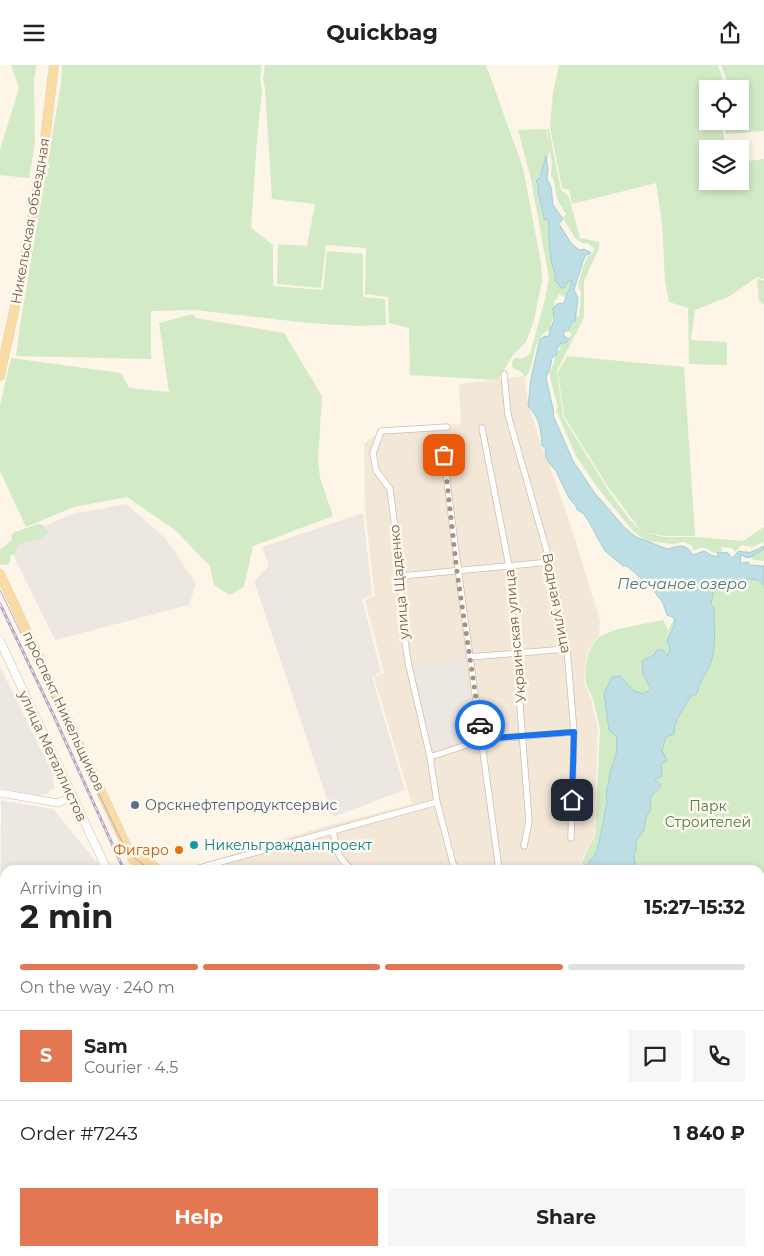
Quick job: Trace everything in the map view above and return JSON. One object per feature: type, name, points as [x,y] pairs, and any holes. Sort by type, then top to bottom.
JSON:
[{"type":"main road","name":"Никельская объездная","points":[[0,376],[22,274],[41,164],[54,65]]},
{"type":"main road","name":"проспект Никельщиков","points":[[0,574],[134,861],[138,865]]},
{"type":"main road","name":"улица Металлистов","points":[[0,641],[104,865]]},
{"type":"main road","points":[[128,848],[152,865]]},
{"type":"street","name":"Водная улица","points":[[504,373],[508,415],[550,562],[567,649],[574,732],[571,839]]},
{"type":"street","name":"улица Щаденко","points":[[447,427],[381,431],[373,453],[376,470],[390,489],[401,576],[402,621],[408,662],[454,865]]},
{"type":"street","name":"Украинская улица","points":[[482,427],[509,566],[530,821],[524,846]]},
{"type":"street","points":[[444,455],[457,572],[498,865]]},
{"type":"street","points":[[401,576],[550,562]]},
{"type":"street","points":[[469,657],[567,649]]},
{"type":"street","points":[[430,757],[482,739],[574,732]]},
{"type":"street","points":[[0,793],[58,803],[71,797]]},
{"type":"street","points":[[211,865],[438,801]]},
{"type":"street","points":[[333,831],[339,857],[346,865]]},
{"type":"shaded area","points":[[524,376],[528,402],[540,442],[575,539],[600,621],[599,635],[587,655],[584,671],[585,685],[591,699],[598,729],[594,835],[579,865],[198,865],[327,826],[412,804],[374,677],[384,673],[365,600],[375,596],[365,510],[364,444],[383,428],[461,424],[459,384]]},
{"type":"shaded area","points":[[126,504],[166,539],[196,584],[189,605],[55,640],[7,542],[73,514]]},
{"type":"shaded area","points":[[363,513],[372,595],[362,599],[381,672],[372,677],[405,790],[333,817],[254,581],[269,566],[262,547]]},
{"type":"shaded area","points":[[463,659],[479,736],[430,752],[409,663]]},
{"type":"shaded area","points":[[0,667],[54,776],[52,777],[55,788],[50,790],[49,793],[38,796],[0,788]]},
{"type":"shaded area","points":[[1,800],[53,809],[99,865],[1,865]]},
{"type":"green space","points":[[11,65],[37,65],[34,77],[35,144],[29,178],[0,175],[0,150],[19,88]]},
{"type":"green space","points":[[62,65],[262,65],[260,78],[262,91],[251,228],[273,245],[273,286],[323,290],[327,251],[363,254],[363,297],[385,299],[386,325],[356,326],[309,323],[195,310],[151,311],[151,359],[16,356],[61,83]]},
{"type":"green space","points":[[265,65],[486,65],[523,168],[541,263],[542,281],[534,320],[526,342],[513,355],[498,380],[410,375],[409,328],[389,323],[388,297],[365,294],[366,248],[326,245],[321,288],[277,284],[278,244],[307,246],[315,204],[272,199],[263,79]]},
{"type":"green space","points":[[559,65],[718,65],[723,80],[699,80],[699,130],[722,130],[725,140],[699,140],[699,190],[749,190],[749,161],[764,159],[764,279],[757,277],[730,296],[695,310],[691,340],[727,342],[727,365],[689,364],[688,308],[669,302],[665,282],[662,223],[656,183],[572,204],[569,190],[562,188],[550,127],[553,93]]},
{"type":"green space","points":[[721,65],[764,65],[764,131],[726,134],[725,130],[749,130],[749,80],[727,80]]},
{"type":"green space","points":[[546,129],[550,150],[547,129],[549,129],[561,190],[569,197],[580,238],[599,242],[599,248],[584,281],[584,317],[557,371],[563,417],[608,490],[630,520],[642,532],[608,487],[564,416],[558,372],[567,356],[684,367],[695,536],[664,536],[643,532],[663,537],[696,537],[743,541],[764,527],[764,542],[752,547],[742,545],[735,552],[732,548],[721,547],[722,551],[713,553],[703,548],[693,551],[692,546],[684,542],[674,544],[646,541],[633,531],[597,487],[576,456],[556,410],[558,408],[549,373],[554,363],[555,353],[560,349],[561,343],[565,338],[569,338],[572,334],[568,331],[568,326],[571,326],[575,317],[579,316],[581,293],[578,285],[583,267],[588,256],[593,253],[594,248],[587,243],[583,244],[575,238],[563,218],[566,214],[557,199],[551,174],[550,151],[543,171],[539,176],[552,215],[564,282],[568,283],[571,277],[574,283],[570,288],[567,298],[558,294],[557,299],[554,301],[555,310],[551,332],[548,330],[539,340],[532,365],[526,377],[512,366],[513,360],[516,358],[522,359],[530,354],[549,278],[531,179],[518,130]]},
{"type":"green space","points":[[757,278],[764,281],[764,305],[759,301]]},
{"type":"green space","points":[[193,314],[196,318],[284,333],[322,396],[318,460],[320,478],[333,516],[253,546],[244,587],[230,595],[214,585],[210,566],[175,530],[127,497],[74,507],[26,527],[0,471],[0,405],[11,358],[121,373],[129,388],[169,392],[159,323]]},
{"type":"green space","points":[[38,524],[43,525],[48,532],[40,539],[20,544],[15,553],[10,556],[10,562],[7,565],[0,564],[0,549],[11,542],[12,534]]},
{"type":"green space","points":[[764,547],[764,561],[753,560],[751,557],[744,558],[745,550],[752,553]]},
{"type":"green space","name":"Парк Строителей","points":[[731,579],[736,582],[747,579],[758,580],[764,585],[764,865],[635,865],[634,855],[636,841],[644,830],[646,817],[651,809],[650,798],[655,794],[655,779],[660,769],[662,750],[666,737],[674,728],[677,719],[691,696],[697,694],[712,659],[714,647],[714,608],[711,604],[713,593],[711,584],[720,581],[723,585]]},
{"type":"green space","points":[[675,618],[674,626],[667,641],[670,648],[668,656],[654,655],[643,674],[651,689],[644,694],[634,692],[620,676],[604,693],[609,730],[616,735],[616,755],[606,792],[607,802],[599,843],[595,855],[588,865],[580,865],[595,835],[600,729],[593,699],[586,684],[585,671],[588,655],[600,636],[618,629],[663,620],[668,630]]},
{"type":"water","name":"Песчаное озеро","points":[[546,156],[547,179],[551,187],[553,205],[563,219],[559,224],[571,243],[579,250],[584,249],[591,253],[586,255],[583,261],[574,290],[578,298],[575,322],[572,322],[568,331],[564,331],[564,336],[569,339],[566,343],[561,343],[557,349],[557,354],[552,358],[546,378],[553,415],[573,461],[594,492],[624,527],[636,537],[667,549],[682,546],[687,548],[693,555],[704,551],[719,557],[717,552],[728,553],[732,558],[739,551],[749,553],[764,546],[764,549],[749,558],[741,555],[740,563],[748,562],[750,565],[764,566],[764,585],[758,580],[747,579],[741,583],[731,579],[722,585],[720,581],[711,584],[713,593],[711,604],[714,608],[714,647],[712,659],[697,694],[691,696],[677,719],[674,734],[666,737],[662,750],[667,761],[661,764],[662,776],[655,779],[661,786],[650,798],[651,809],[646,817],[644,830],[636,841],[634,855],[635,865],[588,865],[595,855],[599,843],[607,802],[606,792],[616,755],[616,736],[609,730],[604,693],[612,677],[620,676],[634,691],[644,694],[651,689],[643,674],[642,661],[662,649],[668,656],[670,648],[667,641],[674,626],[675,618],[667,615],[663,603],[651,587],[627,566],[623,566],[605,551],[589,522],[583,513],[577,510],[556,471],[546,458],[539,425],[535,415],[528,406],[531,378],[540,339],[545,336],[548,337],[554,320],[553,309],[557,304],[564,303],[572,280],[564,288],[561,288],[555,280],[550,253],[549,220],[544,219],[536,181],[540,177]]},
{"type":"tram line","points":[[0,590],[125,848],[144,865]]},
{"type":"railway","points":[[0,604],[53,714],[122,865]]},
{"type":"way so far","points":[[444,455],[457,572],[480,725]]},
{"type":"place","name":"Орскнефтепродуктсервис","points":[[135,805]]},
{"type":"place","name":"Никельгражданпроект","points":[[194,845]]},
{"type":"place","name":"Фигаро","points":[[179,850]]},
{"type":"route","points":[[480,725],[482,739],[574,732],[572,800]]}]
